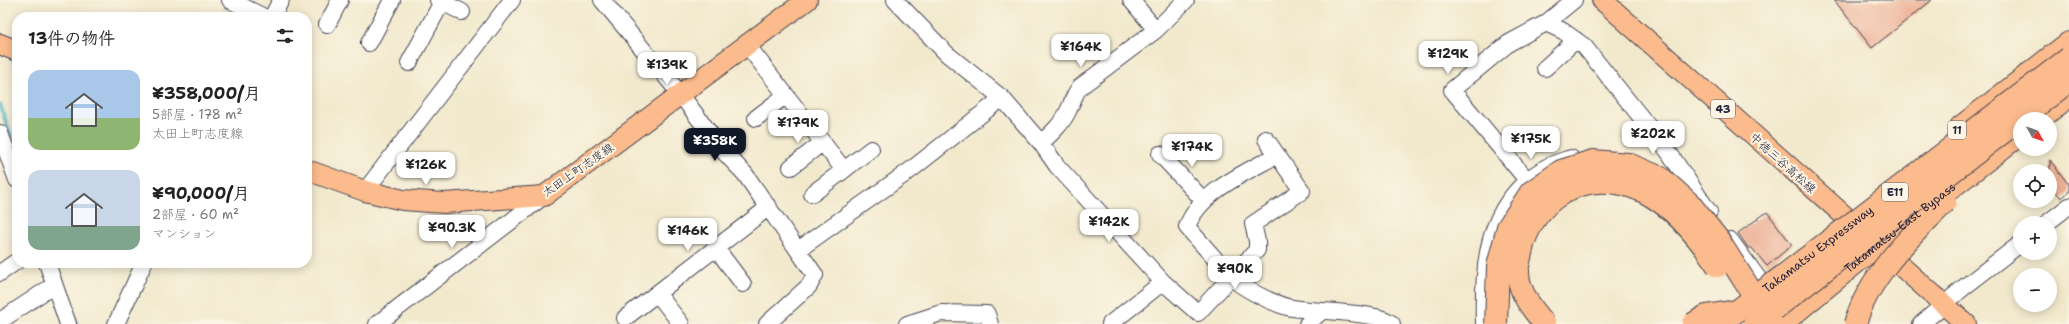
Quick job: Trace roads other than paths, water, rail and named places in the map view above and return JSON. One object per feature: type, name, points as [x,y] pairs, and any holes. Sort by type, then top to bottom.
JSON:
[{"type":"highway","name":"11","points":[[1707,324],[2069,43]]},
{"type":"highway","name":"Takamatsu Expressway","points":[[1720,324],[2069,58]]},
{"type":"highway","name":"Takamatsu Expressway","points":[[1755,324],[2069,81]]},
{"type":"highway","points":[[2048,112],[2069,95]]},
{"type":"highway","name":"Takamatsu-East Bypass","points":[[1781,324],[1877,245],[2013,140]]},
{"type":"highway","points":[[1855,324],[1859,310],[1877,279],[1905,243],[1945,202],[2013,141]]},
{"type":"highway","points":[[1496,324],[1498,266],[1508,227],[1531,192],[1561,171],[1593,161],[1628,164],[1661,178],[1690,204],[1717,238],[1772,324]]},
{"type":"highway","points":[[1545,324],[1524,296],[1518,271],[1524,236],[1542,208],[1567,189],[1598,182],[1629,186],[1654,198],[1678,217],[1706,248],[1755,324]]},
{"type":"highway","points":[[1693,324],[1706,316],[1738,310]]},
{"type":"main road","name":"太田上町志度線","points":[[312,172],[365,191],[403,200],[444,203],[544,196],[807,0]]},
{"type":"main road","name":"中徳三谷高松線","points":[[1602,0],[1845,218],[1966,324]]},
{"type":"main road","points":[[0,44],[12,49]]},
{"type":"street","points":[[230,0],[254,12]]},
{"type":"street","points":[[275,12],[281,0]]},
{"type":"street","points":[[327,25],[340,0]]},
{"type":"street","points":[[369,43],[392,0]]},
{"type":"street","points":[[365,191],[512,0]]},
{"type":"street","points":[[602,0],[681,95],[724,152],[745,174],[815,275],[809,286],[767,324]]},
{"type":"street","points":[[895,0],[947,54],[1002,98],[1042,143],[1057,166],[1163,282],[1202,318],[1230,277],[1257,250],[1258,241],[1253,224],[1302,191],[1266,139]]},
{"type":"street","points":[[1131,0],[1156,30]]},
{"type":"street","points":[[1042,143],[1062,122],[1070,107],[1074,94],[1080,87],[1156,30],[1186,0]]},
{"type":"street","points":[[1527,180],[1452,90],[1509,43],[1546,23],[1574,0]]},
{"type":"street","points":[[409,64],[440,1],[462,12]]},
{"type":"street","points":[[1546,23],[1584,46],[1668,151],[1693,190],[1761,282]]},
{"type":"street","points":[[1545,68],[1576,40]]},
{"type":"street","points":[[747,45],[844,170]]},
{"type":"street","points":[[756,118],[786,95]]},
{"type":"street","points":[[798,250],[912,168],[1002,98]]},
{"type":"street","points":[[0,133],[4,160],[12,172]]},
{"type":"street","points":[[791,167],[822,143]]},
{"type":"street","points":[[812,194],[871,149]]},
{"type":"street","points":[[1160,154],[1204,201]]},
{"type":"street","points":[[1484,324],[1486,257],[1494,229],[1508,202],[1527,180],[1546,167],[1575,156],[1598,154],[1618,155],[1643,160],[1673,176],[1693,190]]},
{"type":"street","points":[[1277,155],[1229,181],[1204,201],[1189,220],[1187,227],[1230,277],[1241,286],[1287,306],[1321,312],[1374,315],[1389,321],[1392,324]]},
{"type":"street","points":[[376,324],[544,196]]},
{"type":"street","points":[[2056,216],[2069,206]]},
{"type":"street","points":[[625,318],[768,207]]},
{"type":"street","points":[[716,248],[743,284]]},
{"type":"street","points":[[1921,324],[2013,250]]},
{"type":"street","points":[[0,272],[12,264]]},
{"type":"street","points":[[48,268],[68,324]]},
{"type":"street","points":[[116,324],[142,268]]},
{"type":"street","points":[[1110,324],[1163,282]]},
{"type":"street","points":[[0,321],[54,285]]},
{"type":"street","points":[[657,293],[681,324]]},
{"type":"street","points":[[1307,324],[1321,312]]},
{"type":"street","points":[[907,324],[941,313],[986,314],[990,324]]},
{"type":"waterway","points":[[0,105],[12,140]]},
{"type":"waterway","points":[[73,314],[76,324]]}]
